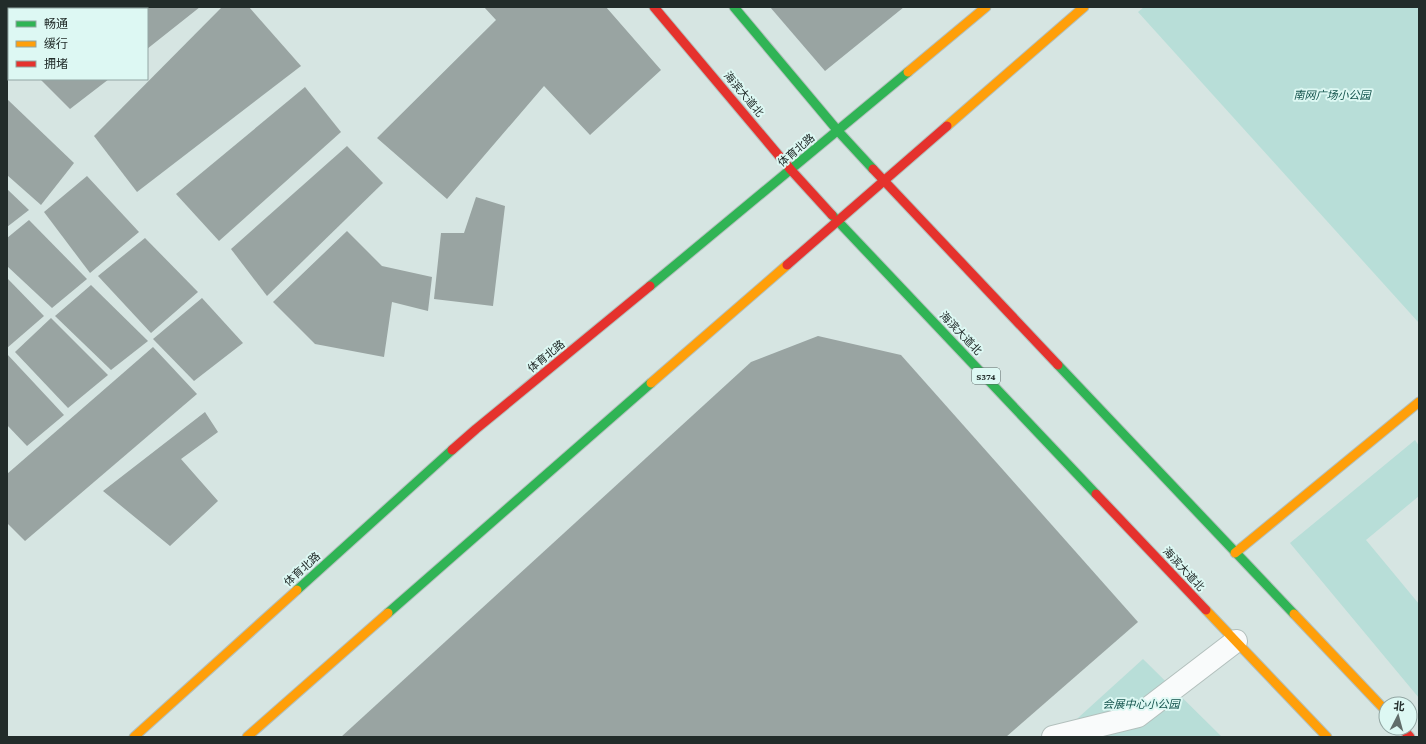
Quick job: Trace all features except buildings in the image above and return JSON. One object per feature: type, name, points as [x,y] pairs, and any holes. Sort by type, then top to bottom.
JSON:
[{"type":"main road","name":"海滨大道北","points":[[654,7],[791,170],[837,221],[1327,737]]},
{"type":"main road","points":[[734,7],[838,131],[884,181],[1078,384],[1235,553],[1378,703]]},
{"type":"main road","name":"体育北路","points":[[134,737],[476,429],[791,170],[986,7]]},
{"type":"main road","points":[[247,737],[516,500],[1084,7]]},
{"type":"main road","points":[[1235,553],[1419,402]]},
{"type":"street","points":[[1053,737],[1138,716],[1236,641]]},
{"type":"green space","name":"南网广场小公园","points":[[1144,7],[1419,7],[1419,323],[1138,12]]},
{"type":"green space","points":[[1415,440],[1419,446],[1419,496],[1366,540],[1419,604],[1419,698],[1418,696],[1290,543]]},
{"type":"green space","name":"会展中心小公园","points":[[1143,659],[1222,737],[1057,737]]},
{"type":"traffic: fast","points":[[734,7],[838,131],[873,169]]},
{"type":"traffic: fast","points":[[650,286],[908,72]]},
{"type":"traffic: fast","points":[[832,215],[1096,494]]},
{"type":"traffic: fast","points":[[1058,365],[1294,614]]},
{"type":"traffic: fast","points":[[388,613],[651,383]]},
{"type":"traffic: fast","points":[[297,590],[452,450]]},
{"type":"traffic: slow","points":[[908,72],[986,7]]},
{"type":"traffic: slow","points":[[947,126],[1084,7]]},
{"type":"traffic: slow","points":[[651,383],[787,265]]},
{"type":"traffic: slow","points":[[1235,553],[1419,402]]},
{"type":"traffic: slow","points":[[134,737],[297,590]]},
{"type":"traffic: slow","points":[[1206,610],[1327,737]]},
{"type":"traffic: slow","points":[[247,737],[388,613]]},
{"type":"traffic: slow","points":[[1294,614],[1378,703]]},
{"type":"traffic: jam","points":[[654,7],[791,170],[832,215]]},
{"type":"traffic: jam","points":[[787,265],[947,126]]},
{"type":"traffic: jam","points":[[873,169],[1058,365]]},
{"type":"traffic: jam","points":[[452,450],[650,286]]},
{"type":"traffic: jam","points":[[1096,494],[1206,610]]}]
